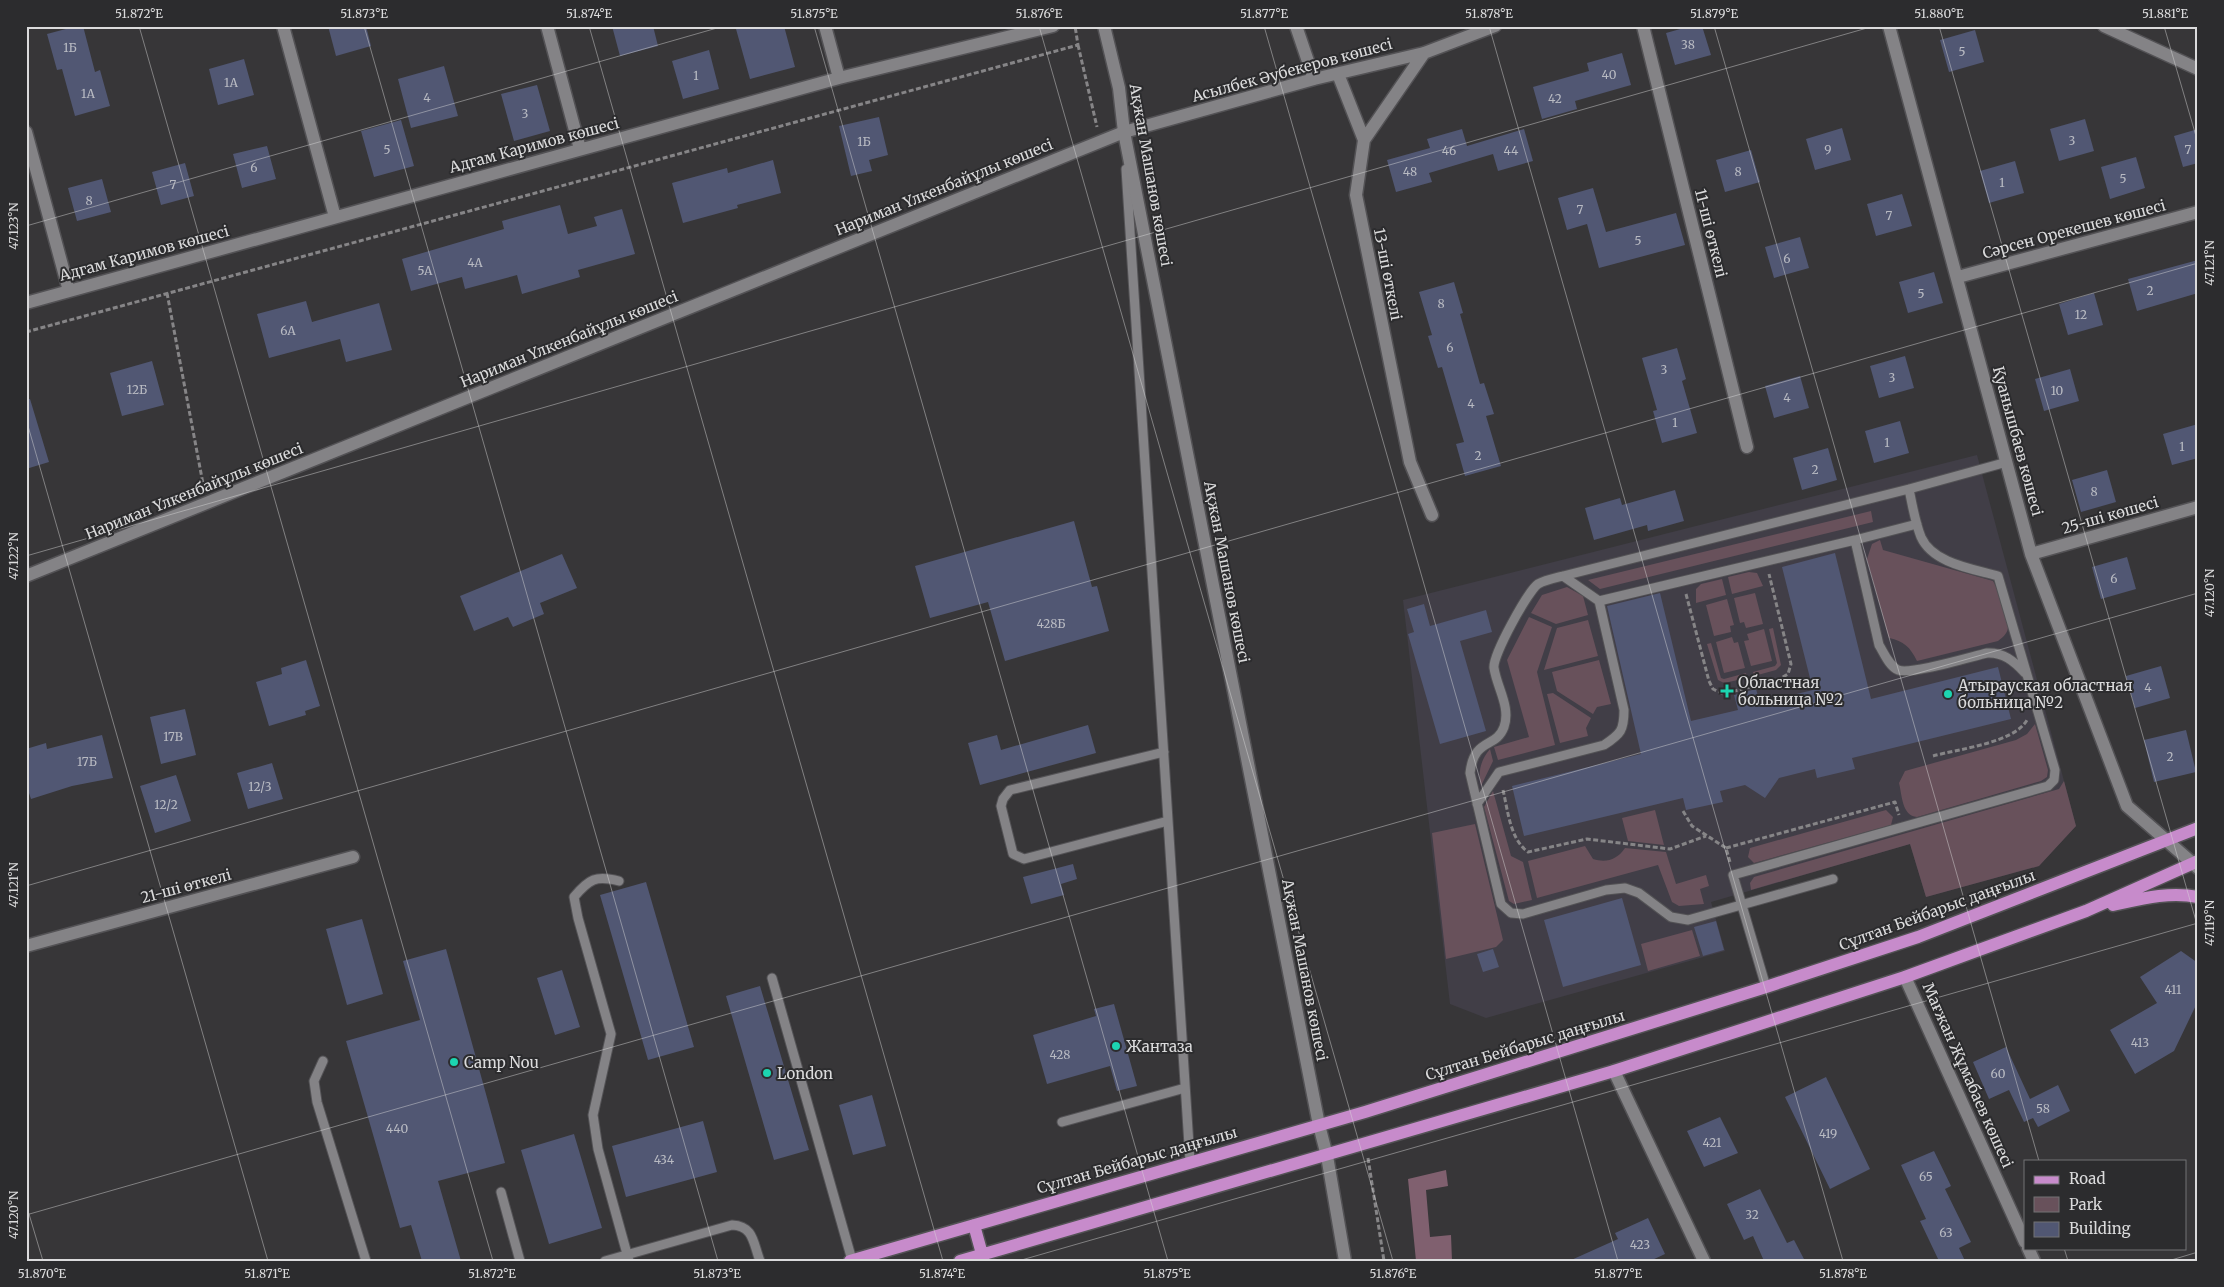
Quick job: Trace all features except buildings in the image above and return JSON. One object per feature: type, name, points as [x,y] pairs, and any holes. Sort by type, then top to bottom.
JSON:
[{"type":"main road","name":"Сұлтан Бейбарыс даңғылы","points":[[851,1261],[1319,1125],[1766,987],[1918,937],[2198,828]]},
{"type":"main road","points":[[966,1260],[1614,1071],[1905,977],[2086,911],[2196,864]]},
{"type":"main road","points":[[2086,911],[2149,897],[2185,894],[2198,897]]},
{"type":"main road","points":[[974,1225],[982,1254]]},
{"type":"street","points":[[283,26],[335,217]]},
{"type":"street","points":[[547,26],[580,149]]},
{"type":"street","points":[[825,26],[839,78]]},
{"type":"street","name":"Адгам Каримов көшесі","points":[[26,303],[839,78],[1053,26]]},
{"type":"street","name":"Ақжан Машанов көшесі","points":[[1104,26],[1119,88],[1124,132],[1319,1125],[1327,1156],[1345,1261]]},
{"type":"street","points":[[1296,26],[1314,79]]},
{"type":"street","name":"Асылбек Әубекеров көшесі","points":[[1124,132],[1314,79],[1424,53],[1495,26]]},
{"type":"street","name":"11-ші өткелі","points":[[1643,26],[1747,447]]},
{"type":"street","name":"Қуанышбаев көшесі","points":[[1889,26],[2031,554],[2128,806],[2196,864]]},
{"type":"street","points":[[2104,26],[2198,69]]},
{"type":"street","name":"13-ші өткелі","points":[[1424,53],[1364,140],[1356,195],[1387,356],[1410,462],[1432,515]]},
{"type":"street","points":[[1338,74],[1364,140]]},
{"type":"street","points":[[26,132],[69,291]]},
{"type":"street","name":"Нариман Үлкенбайұлы көшесі","points":[[26,576],[1124,132]]},
{"type":"street","name":"Сәрсен Орекешев көшесі","points":[[1958,278],[2198,212]]},
{"type":"street","name":"25-ші көшесі","points":[[2031,554],[2198,507]]},
{"type":"street","name":"21-ші өткелі","points":[[26,946],[354,857]]},
{"type":"street","name":"Мағжан Жұмабаев көшесі","points":[[1905,977],[2024,1240]]},
{"type":"street","points":[[1614,1071],[1704,1261]]},
{"type":"lane","points":[[1124,132],[1190,1162]]},
{"type":"lane","points":[[1833,879],[1688,920],[1671,917],[1639,893],[1625,888],[1606,890],[1524,914],[1511,913],[1501,904],[1470,773],[1472,758],[1481,747],[1495,739],[1504,729],[1507,714],[1493,666],[1497,653],[1537,585],[1563,576],[1909,489],[2007,462]]},
{"type":"lane","points":[[1766,987],[1733,875],[2048,786],[2054,780],[2055,770],[1998,576],[1947,560],[1933,552],[1922,539],[1909,489]]},
{"type":"lane","points":[[1599,601],[1918,524]]},
{"type":"lane","points":[[1855,540],[1879,645],[1887,660],[1898,670],[1913,670],[1998,652],[2008,657],[2027,675]]},
{"type":"lane","points":[[1477,804],[1499,772],[1604,745],[1619,736],[1624,724],[1624,710],[1599,601],[1563,576]]},
{"type":"lane","points":[[1164,752],[1010,790],[1003,799],[1002,806],[1013,854],[1024,859],[1168,821]]},
{"type":"lane","points":[[619,881],[603,877],[586,883],[574,897],[610,1034],[593,1114],[598,1149],[628,1258]]},
{"type":"lane","points":[[772,978],[851,1261]]},
{"type":"lane","points":[[323,1061],[314,1081],[317,1102],[366,1261]]},
{"type":"lane","points":[[1062,1122],[1185,1088]]},
{"type":"lane","points":[[501,1192],[520,1261]]},
{"type":"lane","points":[[605,1261],[628,1258],[737,1226],[748,1229],[760,1261]]},
{"type":"path","points":[[1075,26],[1100,142]]},
{"type":"path","points":[[26,332],[1078,45]]},
{"type":"path","points":[[167,293],[207,503]]},
{"type":"path","points":[[1682,581],[1709,681],[1713,689],[1722,694],[1732,692],[1778,680],[1788,674],[1791,664],[1766,561]]},
{"type":"path","points":[[1932,756],[2009,736],[2016,732],[2022,728],[2030,714],[2033,695]]},
{"type":"path","points":[[1499,772],[1514,836],[1519,846],[1528,852],[1587,839],[1670,849],[1706,836]]},
{"type":"path","points":[[1726,848],[1895,802],[1903,827]]},
{"type":"path","points":[[1683,811],[1692,826],[1726,848],[1733,875]]},
{"type":"path","points":[[1366,1144],[1384,1261]]},
{"type":"shaded area","name":"Областная больница №2","points":[[1977,455],[2076,826],[2039,866],[1926,897],[1910,844],[1711,902],[1725,951],[1486,1018],[1450,1004],[1403,600]]},
{"type":"shaded area","points":[[1446,1170],[1448,1186],[1426,1190],[1430,1237],[1451,1235],[1452,1261],[1416,1261],[1408,1179]]},
{"type":"green space","points":[[1871,511],[1873,522],[1600,589],[1588,580]]},
{"type":"green space","points":[[1880,540],[1883,550],[1993,581],[2007,618],[2008,628],[2003,637],[1998,641],[1917,661],[1906,645],[1889,638],[1867,559],[1872,544]]},
{"type":"green space","points":[[1749,572],[1757,573],[1763,586],[1732,594],[1728,577]]},
{"type":"green space","points":[[1722,579],[1726,595],[1696,603],[1696,589],[1701,584]]},
{"type":"green space","points":[[1567,587],[1583,596],[1588,615],[1556,624],[1531,613],[1542,595]]},
{"type":"green space","points":[[1755,593],[1763,624],[1746,628],[1744,622],[1740,623],[1734,598]]},
{"type":"green space","points":[[1727,599],[1734,625],[1730,626],[1731,632],[1714,636],[1706,605]]},
{"type":"green space","points":[[1529,617],[1552,627],[1537,672],[1555,745],[1498,760],[1494,747],[1529,737],[1507,660]]},
{"type":"green space","points":[[1588,620],[1598,656],[1544,670],[1557,628]]},
{"type":"green space","points":[[1773,628],[1781,665],[1776,670],[1754,676],[1753,672],[1775,666],[1777,663],[1769,629]]},
{"type":"green space","points":[[1764,629],[1772,661],[1751,666],[1744,641],[1749,640],[1747,634]]},
{"type":"green space","points":[[1732,637],[1734,643],[1738,642],[1745,668],[1724,673],[1716,642]]},
{"type":"green space","points":[[1711,643],[1721,678],[1724,679],[1746,673],[1747,678],[1724,683],[1718,680],[1707,644]]},
{"type":"green space","points":[[1599,660],[1611,704],[1597,707],[1593,714],[1557,691],[1552,672]]},
{"type":"green space","points":[[1553,693],[1591,718],[1586,728],[1588,736],[1560,743],[1547,694]]},
{"type":"green space","points":[[2035,724],[2048,770],[2047,777],[2041,781],[1917,817],[1908,813],[1902,799],[1899,783],[1905,771],[2016,740],[2027,734]]},
{"type":"green space","points":[[1490,749],[1493,761],[1481,786],[1481,767]]},
{"type":"green space","points":[[2064,781],[2076,826],[2039,866],[1926,897],[1910,844],[1751,890],[1750,883],[1754,877],[2059,789]]},
{"type":"green space","points":[[1493,791],[1511,856],[1523,862],[1532,900],[1514,904],[1509,901],[1484,807]]},
{"type":"green space","points":[[1655,810],[1664,845],[1628,841],[1622,818]]},
{"type":"green space","points":[[1886,810],[1893,817],[1891,825],[1754,863],[1748,857],[1750,848]]},
{"type":"green space","points":[[1475,824],[1503,940],[1496,947],[1446,959],[1432,833]]},
{"type":"green space","points":[[1585,846],[1593,859],[1602,861],[1615,858],[1625,848],[1666,852],[1676,884],[1706,875],[1709,886],[1700,889],[1704,904],[1679,906],[1672,902],[1658,865],[1537,898],[1528,861]]},
{"type":"green space","points":[[1692,930],[1700,956],[1648,971],[1641,944]]},
{"type":"place","name":"Областная больница №2","points":[[1727,691]]},
{"type":"place","name":"Атырауская областная больница №2","points":[[1948,694]]},
{"type":"place","name":"Жантаза","points":[[1116,1046]]},
{"type":"place","name":"Camp Nou","points":[[454,1062]]},
{"type":"place","name":"London","points":[[767,1073]]}]
